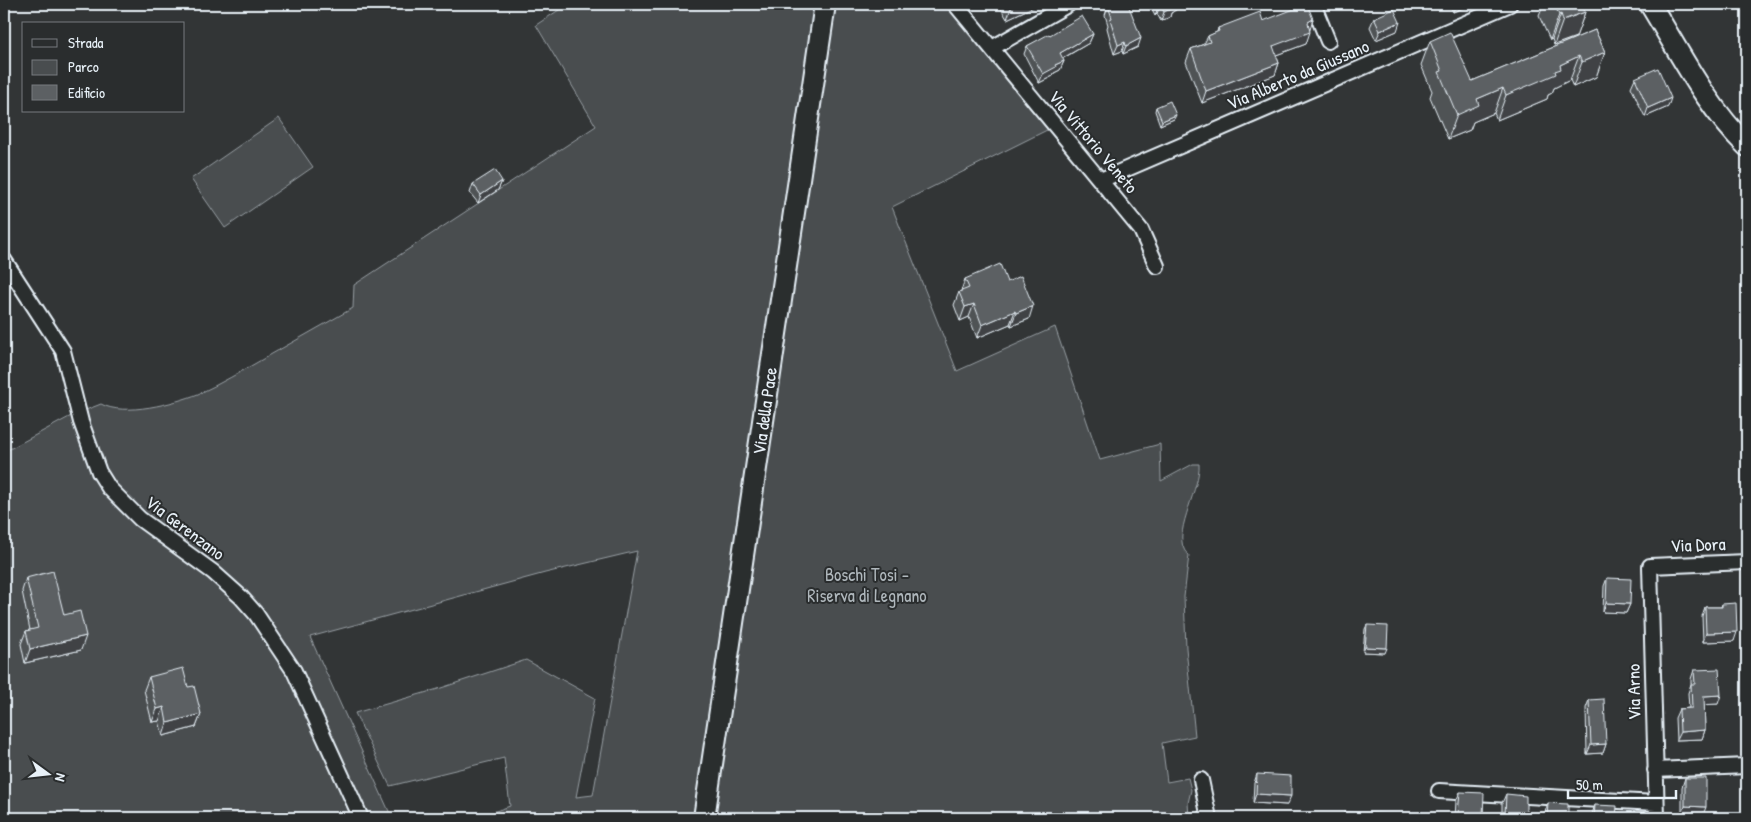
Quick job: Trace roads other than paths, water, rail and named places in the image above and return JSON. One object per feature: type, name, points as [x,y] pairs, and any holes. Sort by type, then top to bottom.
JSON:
[{"type":"main road","name":"Via della Pace","points":[[704,818],[825,4]]},
{"type":"main road","points":[[1650,4],[1710,104],[1730,129],[1747,146]]},
{"type":"street","name":"Via Vittorio Veneto","points":[[955,4],[1141,230],[1157,266]]},
{"type":"street","points":[[992,48],[1069,4]]},
{"type":"street","points":[[1312,4],[1328,41]]},
{"type":"street","name":"Via Alberto da Giussano","points":[[1100,180],[1510,4]]},
{"type":"street","name":"Via Gerenzano","points":[[4,260],[63,351],[81,422],[99,472],[109,488],[140,519],[214,572],[256,614],[294,671],[361,818]]},
{"type":"street","name":"Via Dora","points":[[1650,566],[1747,562]]},
{"type":"street","name":"Via Arno","points":[[1650,566],[1657,818]]},
{"type":"street","points":[[1655,770],[1747,766]]},
{"type":"street","points":[[1200,780],[1209,818]]},
{"type":"street","points":[[1439,791],[1656,803]]},
{"type":"park label","name":"Boschi Tosi - Riserva di Legnano","points":[[867,585]]}]
